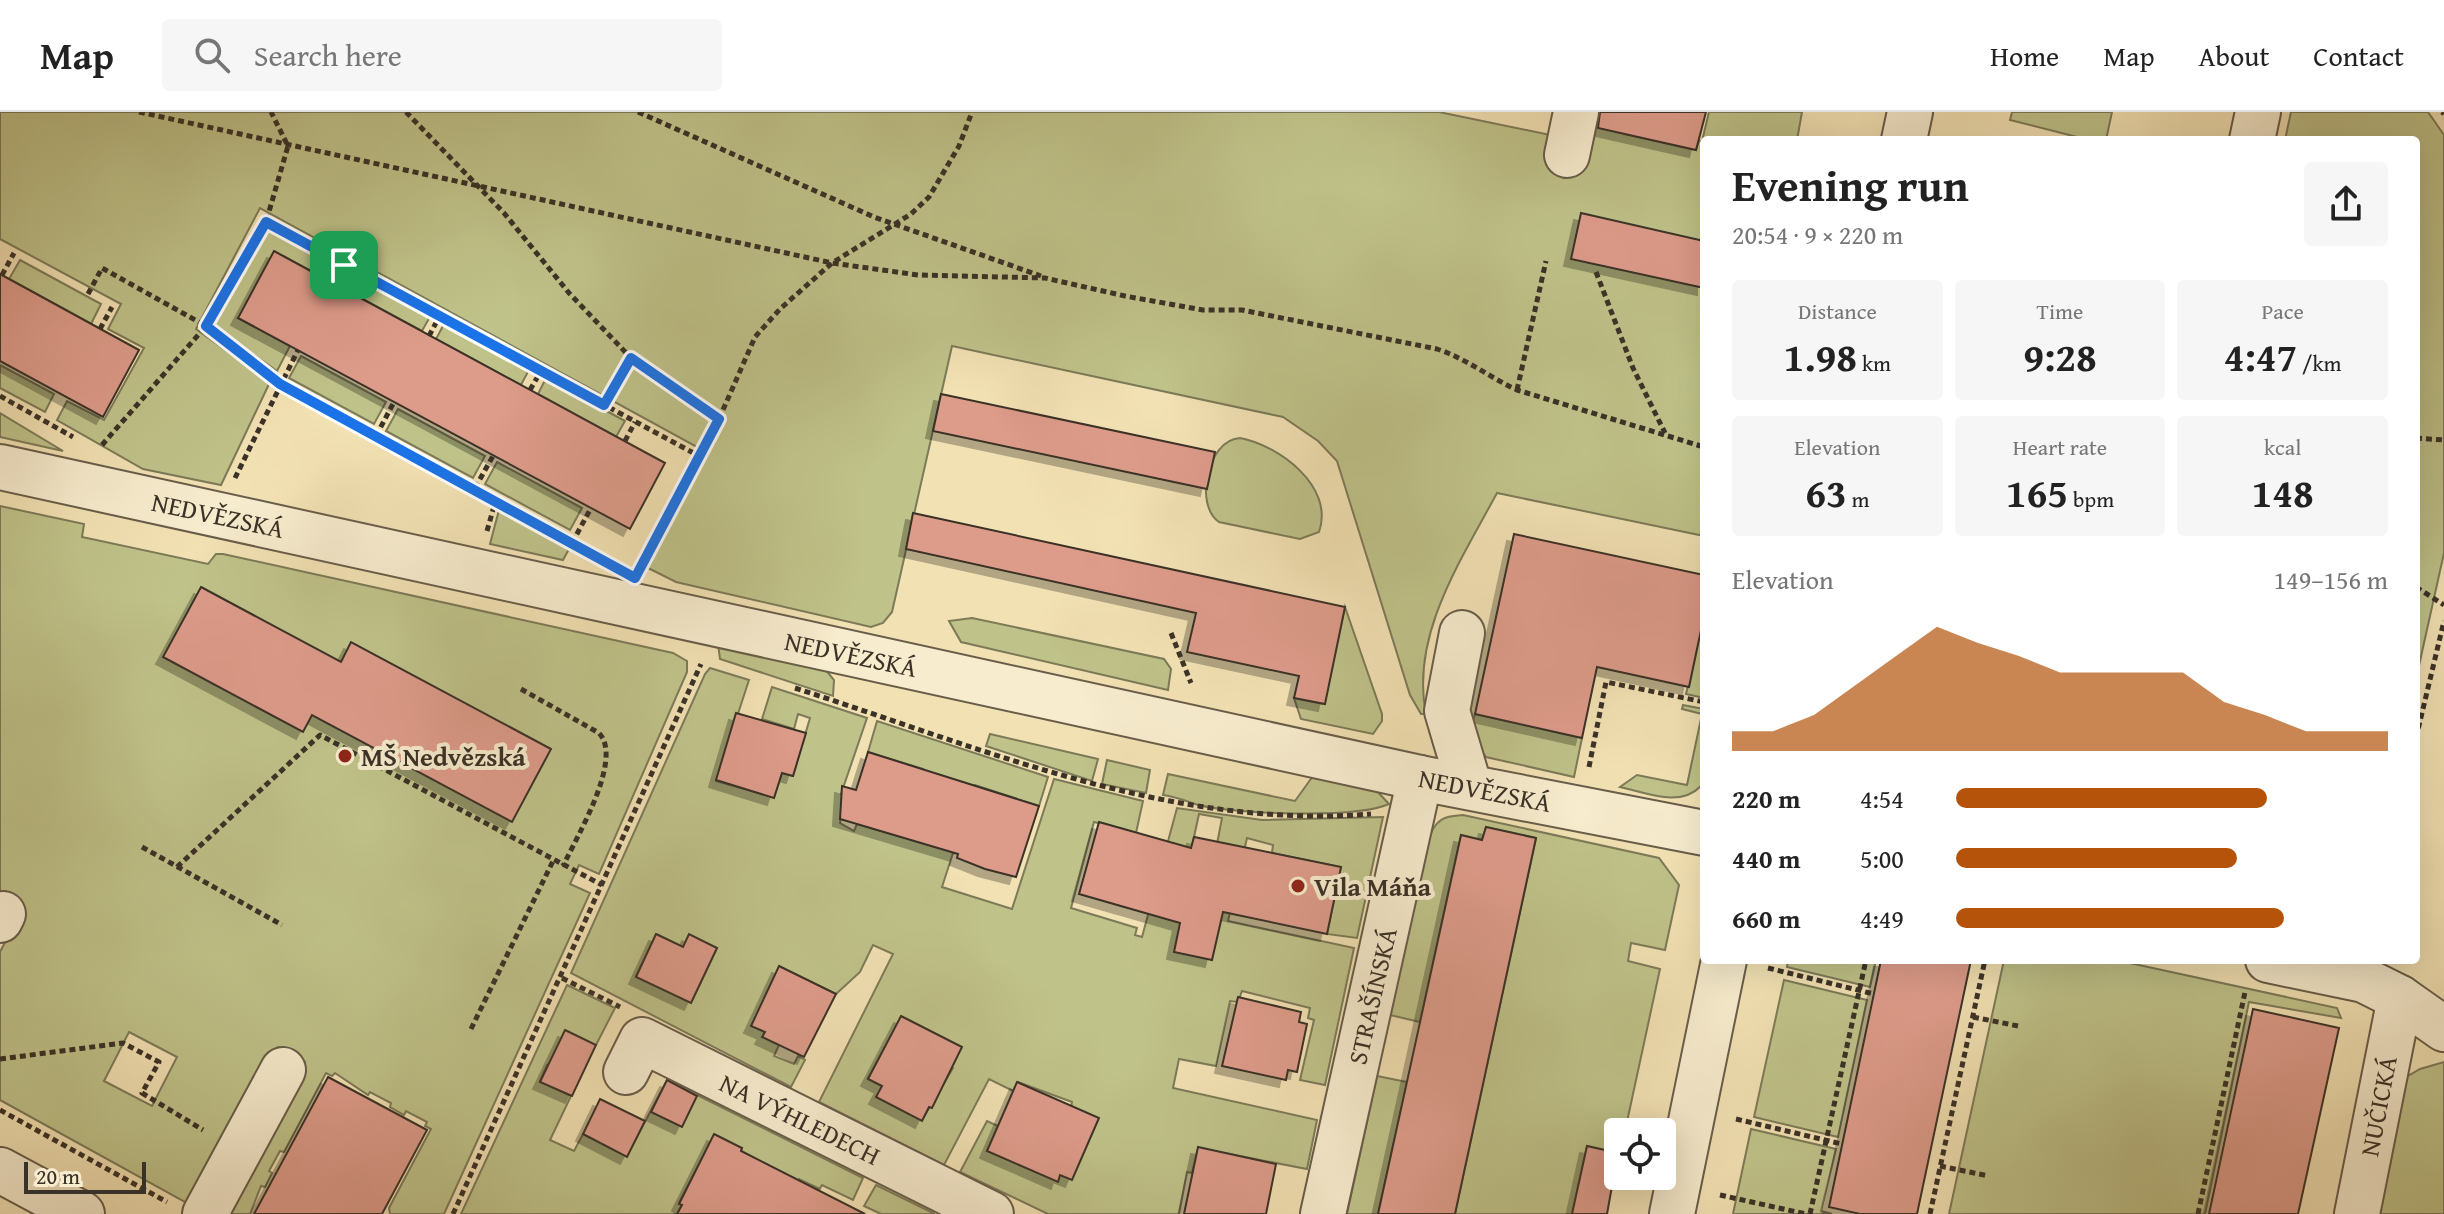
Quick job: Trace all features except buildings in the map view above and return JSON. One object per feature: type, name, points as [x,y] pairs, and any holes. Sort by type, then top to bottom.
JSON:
[{"type":"street","points":[[1567,155],[1576,112]]},
{"type":"street","points":[[1905,136],[1910,112]]},
{"type":"street","points":[[2253,136],[2258,112]]},
{"type":"street","name":"NEDVĚZSKÁ","points":[[0,467],[1420,778],[1469,785],[1700,832]]},
{"type":"street","points":[[1462,633],[1447,711],[1469,785]]},
{"type":"street","name":"STRAŠÍNSKÁ","points":[[1323,1214],[1420,778]]},
{"type":"street","points":[[1672,1214],[1723,964]]},
{"type":"street","points":[[2256,976],[2364,980],[2400,998],[2444,1029]]},
{"type":"street","name":"NUČICKÁ","points":[[2357,1214],[2400,998]]},
{"type":"street","name":"NA VÝHLEDECH","points":[[626,1072],[642,1040],[991,1214]]},
{"type":"street","points":[[189,1210],[239,1151],[283,1070]]},
{"type":"street","points":[[0,1170],[82,1214]]},
{"type":"path","points":[[139,112],[832,263],[918,275],[1045,278]]},
{"type":"path","points":[[107,457],[97,451],[206,326],[266,222],[288,146],[271,112]]},
{"type":"path","points":[[406,112],[504,213],[569,293],[631,358],[719,419]]},
{"type":"path","points":[[638,112],[894,224],[1045,278],[1203,310],[1242,310],[1437,349],[1463,358],[1492,379],[1517,390],[1700,446]]},
{"type":"path","points":[[636,575],[719,419],[755,337],[780,309],[832,263],[894,224],[929,197],[959,146],[972,112]]},
{"type":"path","points":[[266,222],[699,456]]},
{"type":"path","points":[[2,275],[14,253]]},
{"type":"path","points":[[1517,390],[1546,261]]},
{"type":"path","points":[[333,283],[344,265]]},
{"type":"path","points":[[88,294],[102,268],[206,326],[280,384],[585,550]]},
{"type":"path","points":[[1596,272],[1633,368],[1665,434]]},
{"type":"path","points":[[100,329],[112,307]]},
{"type":"path","points":[[429,336],[439,317]]},
{"type":"path","points":[[231,486],[298,350]]},
{"type":"path","points":[[604,405],[631,358]]},
{"type":"path","points":[[530,390],[541,371]]},
{"type":"path","points":[[0,396],[84,443]]},
{"type":"path","points":[[376,436],[394,402]]},
{"type":"path","points":[[625,441],[635,422]]},
{"type":"path","points":[[2420,438],[2444,440]]},
{"type":"path","points":[[475,488],[493,456]]},
{"type":"path","points":[[484,543],[496,499]]},
{"type":"path","points":[[572,543],[591,508]]},
{"type":"path","points":[[2420,590],[2444,605]]},
{"type":"path","points":[[2420,707],[2444,621]]},
{"type":"path","points":[[453,1214],[703,659]]},
{"type":"path","points":[[1587,780],[1606,682],[1700,701]]},
{"type":"path","points":[[789,686],[1101,787],[1178,805],[1263,816],[1382,813]]},
{"type":"path","points":[[521,689],[599,733],[605,741],[605,773],[563,866]]},
{"type":"path","points":[[177,867],[320,735],[602,885]]},
{"type":"path","points":[[142,847],[282,925]]},
{"type":"path","points":[[471,1029],[553,861]]},
{"type":"path","points":[[1719,1195],[1808,1214],[1865,964]]},
{"type":"path","points":[[1930,1214],[1984,964]]},
{"type":"path","points":[[1768,968],[1874,994]]},
{"type":"path","points":[[2198,1214],[2256,976]]},
{"type":"path","points":[[1973,1017],[2018,1026]]},
{"type":"path","points":[[0,1059],[123,1043],[159,1062],[142,1093],[239,1151]]},
{"type":"path","points":[[0,1110],[189,1210]]},
{"type":"path","points":[[1736,1119],[1842,1144]]},
{"type":"path","points":[[1940,1166],[1989,1176]]},
{"type":"green space","points":[[0,112],[1439,112],[1555,136],[1595,112],[1628,112],[1624,134],[1696,150],[1700,141],[1700,535],[1497,493],[1454,572],[1432,627],[1425,656],[1423,685],[1426,714],[1421,714],[1410,695],[1337,461],[1318,441],[1283,417],[952,346],[892,612],[883,623],[871,627],[676,582],[648,568],[708,453],[260,208],[196,329],[270,382],[221,485],[143,469],[57,420],[67,401],[104,420],[144,348],[108,329],[121,304],[0,239]]},
{"type":"green space","points":[[1709,112],[1802,112],[1798,136],[1703,136]]},
{"type":"green space","points":[[2012,112],[2112,112],[2107,136],[2073,136],[2010,120]]},
{"type":"green space","points":[[2291,112],[2428,112],[2444,135],[2444,553],[2420,661],[2420,136],[2286,136]]},
{"type":"green space","points":[[267,227],[333,263],[324,279],[238,318],[290,346],[277,371],[211,325]]},
{"type":"green space","points":[[20,260],[101,304],[91,324],[9,279]]},
{"type":"green space","points":[[349,271],[431,315],[422,331],[340,287]]},
{"type":"green space","points":[[445,322],[530,368],[521,385],[436,339]]},
{"type":"green space","points":[[301,356],[386,402],[374,424],[289,378]]},
{"type":"green space","points":[[0,365],[54,394],[45,412],[0,388]]},
{"type":"green space","points":[[546,378],[625,421],[616,437],[538,394]]},
{"type":"green space","points":[[398,409],[485,456],[473,478],[386,431]]},
{"type":"green space","points":[[0,413],[63,451],[0,437]]},
{"type":"green space","points":[[1240,438],[1271,449],[1300,470],[1319,499],[1322,515],[1319,532],[1300,539],[1219,522],[1211,514],[1206,488],[1212,461],[1229,441]]},
{"type":"green space","points":[[497,462],[582,508],[570,530],[485,484]]},
{"type":"green space","name":"MŠ Nedvězská","points":[[0,506],[84,524],[82,537],[208,564],[216,554],[223,554],[673,653],[687,661],[687,672],[599,874],[579,865],[570,884],[590,893],[444,1214],[390,1214],[389,1208],[431,1129],[425,1126],[427,1122],[406,1111],[404,1115],[390,1107],[391,1103],[370,1092],[368,1095],[335,1073],[332,1076],[326,1073],[284,1152],[280,1151],[269,1171],[272,1173],[265,1187],[261,1186],[250,1214],[224,1214],[305,1062],[278,1047],[192,1206],[0,1100],[0,952],[22,910],[0,899]],"holes":[[[129,1032],[177,1057],[152,1106],[104,1081]]]},
{"type":"green space","points":[[499,510],[569,549],[563,560],[490,544]]},
{"type":"green space","points":[[1345,607],[1382,714],[1382,721],[1373,734],[1301,719],[1294,698],[1324,704]]},
{"type":"green space","points":[[972,618],[1164,659],[1171,669],[1168,690],[961,642],[949,621]]},
{"type":"green space","points":[[1700,633],[1700,697],[1686,694]]},
{"type":"green space","points":[[718,644],[825,669],[834,680],[833,696],[720,659]]},
{"type":"green space","points":[[710,668],[749,680],[716,781],[774,797],[782,773],[793,776],[810,718],[798,714],[794,729],[762,719],[772,687],[867,718],[841,794],[845,796],[840,823],[854,831],[857,824],[902,837],[923,769],[868,752],[877,721],[1048,777],[1039,806],[975,785],[942,887],[1012,909],[1054,779],[1143,801],[1136,833],[1094,822],[1071,908],[1137,928],[1135,935],[1142,937],[1177,808],[1262,820],[1383,817],[1357,938],[1327,934],[1341,867],[1272,853],[1273,845],[1247,838],[1228,921],[1354,948],[1325,1085],[1300,1080],[1314,1020],[1308,1018],[1310,1008],[1242,991],[1238,1002],[1230,1001],[1216,1066],[1179,1059],[1173,1088],[1317,1120],[1307,1169],[1224,1153],[1222,1158],[1197,1152],[1192,1173],[1187,1172],[1179,1214],[1048,1214],[960,1172],[987,1121],[998,1126],[987,1151],[1058,1181],[1072,1102],[1018,1082],[1013,1091],[989,1079],[944,1165],[819,1102],[893,954],[873,945],[860,972],[836,994],[780,967],[763,1037],[779,1045],[774,1056],[794,1064],[798,1056],[805,1060],[791,1087],[571,973]],"holes":[[[1199,814],[1222,818],[1213,865],[1189,860]],[[656,934],[683,947],[689,935],[717,948],[691,1003],[636,976]],[[885,1047],[953,1068],[922,1120],[877,1097],[882,1086],[868,1078]]]},
{"type":"green space","points":[[1683,705],[1700,708],[1700,714],[1682,709]]},
{"type":"green space","points":[[1475,714],[1582,738],[1574,777],[1486,757],[1469,734]]},
{"type":"green space","points":[[1700,723],[1700,787],[1693,793],[1673,798],[1620,787],[1637,775],[1687,785]]},
{"type":"green space","points":[[990,734],[1098,759],[1092,781],[986,746]]},
{"type":"green space","points":[[1107,760],[1150,770],[1146,793],[1102,784]]},
{"type":"green space","points":[[1168,774],[1295,801],[1313,776],[1374,788],[1389,804],[1373,809],[1323,813],[1266,813],[1215,808],[1163,795]]},
{"type":"green space","points":[[1463,815],[1659,858],[1679,885],[1665,950],[1631,943],[1628,961],[1660,969],[1628,1118],[1604,1118],[1604,1150],[1587,1146],[1572,1214],[1455,1214],[1536,838],[1486,827],[1482,840],[1461,835],[1420,1022],[1390,1015],[1422,859],[1435,826],[1448,817]]},
{"type":"green space","points":[[1787,964],[1875,964],[1870,987],[1787,967]]},
{"type":"green space","points":[[2003,964],[2134,964],[2337,1008],[2341,1018],[2249,1002],[2205,1214],[1949,1214]]},
{"type":"green space","points":[[1784,980],[1867,1000],[1838,1137],[1754,1117]]},
{"type":"green space","points":[[567,985],[615,1008],[596,1045],[547,1065],[540,1081],[571,1096],[550,1140],[574,1151],[583,1134],[627,1156],[667,1080],[863,1178],[853,1200],[822,1185],[805,1214],[818,1188],[799,1179],[782,1214],[753,1194],[768,1165],[741,1151],[742,1148],[713,1137],[679,1203],[682,1205],[677,1214],[461,1214]]},
{"type":"green space","points":[[2444,1062],[2444,1214],[2368,1214],[2403,1079],[2420,1069]]},
{"type":"green space","points":[[1377,1076],[1407,1082],[1378,1214],[1347,1214]]},
{"type":"green space","points":[[1751,1129],[1836,1149],[1821,1211],[1832,1214],[1733,1214]]},
{"type":"green space","points":[[876,1185],[935,1214],[881,1214],[864,1206]]},
{"type":"place","name":"MŠ Nedvězská","points":[[345,756]]},
{"type":"place","name":"Vila Máňa","points":[[1298,886]]},
{"type":"route","points":[[266,222],[344,265],[604,405],[631,358],[696,400],[719,419],[635,578],[496,499],[280,384],[206,326],[266,222]]}]
